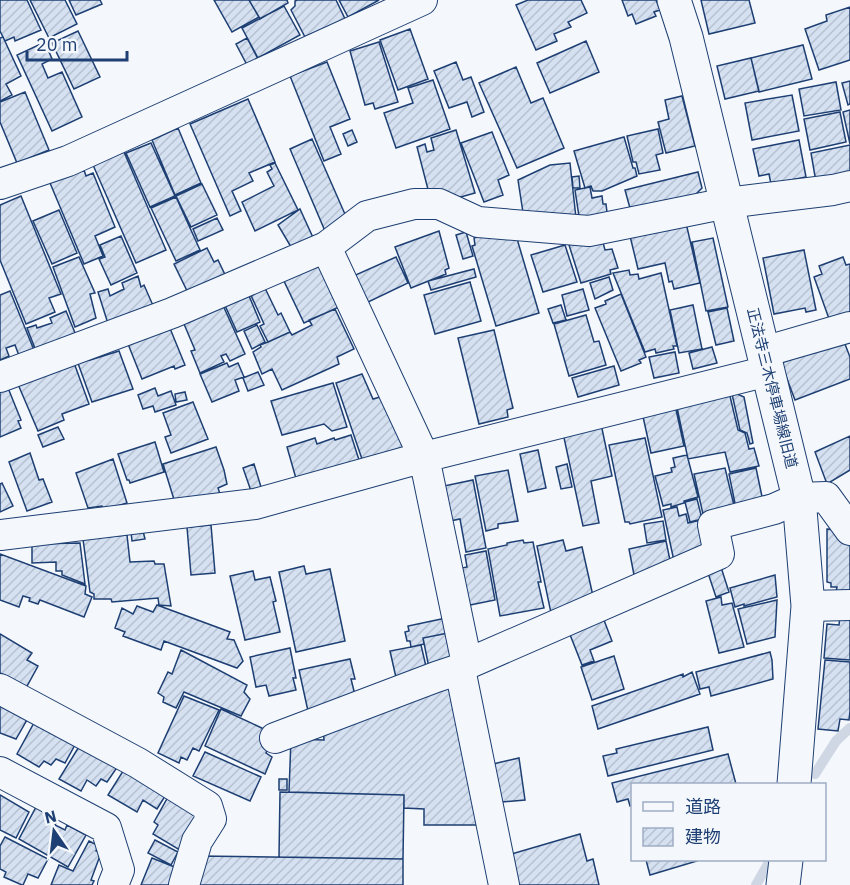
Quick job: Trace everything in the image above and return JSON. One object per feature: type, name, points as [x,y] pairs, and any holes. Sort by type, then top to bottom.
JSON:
[{"type":"street","points":[[0,184],[68,161],[422,0]]},
{"type":"street","name":"正法寺三木停車場線旧道","points":[[674,0],[686,37],[799,498],[808,606],[794,783]]},
{"type":"street","points":[[0,377],[172,313],[326,247],[367,216],[414,204],[439,204],[478,222],[589,231],[727,203],[850,186]]},
{"type":"street","points":[[326,247],[424,457],[504,885]]},
{"type":"street","points":[[0,534],[255,504],[765,362],[850,327]]},
{"type":"street","points":[[275,738],[463,667],[719,554],[713,525],[774,509],[799,498],[826,497],[850,530]]},
{"type":"street","points":[[808,606],[850,605]]},
{"type":"street","points":[[0,689],[138,763],[207,806],[211,819],[197,841],[184,885]]},
{"type":"street","points":[[0,772],[106,828],[119,870],[113,885]]},
{"type":"street","points":[[783,885],[786,861]]},
{"type":"building","points":[[0,0],[27,0],[41,30],[15,41],[14,37],[5,41],[0,31]]},
{"type":"building","points":[[30,0],[65,0],[77,24],[49,38]]},
{"type":"building","points":[[69,0],[100,0],[102,4],[76,15]]},
{"type":"building","points":[[214,0],[249,0],[259,17],[232,32]]},
{"type":"building","points":[[249,0],[287,0],[288,3],[260,19]]},
{"type":"building","points":[[297,0],[336,0],[346,21],[306,39],[291,10]]},
{"type":"building","points":[[339,0],[379,0],[348,17]]},
{"type":"building","points":[[528,0],[581,0],[587,13],[568,22],[571,27],[554,34],[557,41],[536,50],[516,5]]},
{"type":"building","points":[[622,0],[656,0],[660,10],[654,12],[656,16],[636,24],[632,14],[628,16]]},
{"type":"building","points":[[701,0],[749,0],[755,23],[709,34]]},
{"type":"building","points":[[284,6],[300,35],[258,58],[242,28]]},
{"type":"building","points":[[850,7],[850,60],[819,70],[805,29],[827,21],[826,15]]},
{"type":"building","points":[[410,29],[428,79],[398,90],[380,40]]},
{"type":"building","points":[[78,31],[100,77],[74,89],[52,43]]},
{"type":"building","points":[[3,37],[21,76],[6,84],[12,95],[0,101],[0,38]]},
{"type":"building","points":[[247,38],[258,59],[247,65],[236,44]]},
{"type":"building","points":[[586,41],[599,72],[550,93],[537,63]]},
{"type":"building","points":[[45,42],[52,59],[42,64],[48,78],[62,72],[82,117],[52,131],[17,55]]},
{"type":"building","points":[[379,42],[398,102],[375,109],[373,103],[365,105],[350,51]]},
{"type":"building","points":[[803,45],[812,79],[759,92],[751,58]]},
{"type":"building","points":[[751,58],[759,91],[725,99],[717,66]]},
{"type":"building","points":[[327,62],[350,119],[330,127],[341,154],[324,161],[290,76]]},
{"type":"building","points":[[456,62],[463,80],[471,77],[484,112],[472,117],[467,102],[449,108],[434,71]]},
{"type":"building","points":[[516,67],[531,103],[543,98],[564,148],[517,168],[479,83]]},
{"type":"building","points":[[433,80],[450,129],[396,148],[384,113],[413,103],[408,88]]},
{"type":"building","points":[[850,81],[850,104],[848,105],[842,83]]},
{"type":"building","points":[[836,82],[841,110],[804,116],[799,89]]},
{"type":"building","points":[[25,92],[49,150],[17,163],[0,122],[0,102]]},
{"type":"building","points":[[792,95],[799,131],[752,140],[745,103]]},
{"type":"building","points":[[682,96],[695,146],[666,153],[658,122],[669,119],[665,100]]},
{"type":"building","points":[[248,99],[275,162],[249,173],[253,181],[232,191],[241,211],[230,216],[190,124]]},
{"type":"building","points":[[850,110],[850,144],[843,112]]},
{"type":"building","points":[[840,112],[846,142],[810,150],[804,119]]},
{"type":"building","points":[[178,128],[201,183],[175,195],[152,140]]},
{"type":"building","points":[[658,129],[663,153],[656,155],[660,170],[639,174],[636,162],[633,162],[627,136]]},
{"type":"building","points":[[352,130],[357,142],[348,146],[343,134]]},
{"type":"building","points":[[456,130],[475,193],[450,200],[431,201],[417,147],[425,144],[427,152],[434,150],[431,138]]},
{"type":"building","points":[[492,132],[509,175],[498,180],[503,195],[484,202],[461,143]]},
{"type":"building","points":[[624,137],[637,176],[602,191],[593,191],[591,186],[585,188],[574,151]]},
{"type":"building","points":[[312,139],[348,221],[325,231],[290,149]]},
{"type":"building","points":[[799,140],[806,177],[771,184],[769,174],[759,176],[753,149]]},
{"type":"building","points":[[151,143],[175,196],[150,207],[126,153]]},
{"type":"building","points":[[850,145],[850,175],[816,182],[811,153]]},
{"type":"building","points":[[124,152],[166,250],[136,263],[93,165]]},
{"type":"building","points":[[275,163],[298,210],[255,231],[242,202],[274,186],[267,172],[272,169],[270,165]]},
{"type":"building","points":[[570,163],[576,218],[524,219],[518,180],[550,165]]},
{"type":"building","points":[[84,170],[86,176],[93,173],[115,227],[95,236],[103,256],[84,264],[50,183]]},
{"type":"building","points":[[698,172],[702,188],[695,195],[633,219],[625,190]]},
{"type":"building","points":[[579,176],[580,188],[573,188],[572,177]]},
{"type":"building","points":[[202,184],[217,215],[191,227],[176,196]]},
{"type":"building","points":[[590,187],[592,198],[602,196],[603,204],[606,204],[608,221],[580,223],[575,190]]},
{"type":"building","points":[[21,196],[61,294],[49,298],[55,312],[26,324],[0,260],[0,205]]},
{"type":"building","points":[[176,197],[200,250],[176,261],[151,208]]},
{"type":"building","points":[[300,209],[315,242],[294,252],[278,225]]},
{"type":"building","points":[[59,210],[77,253],[52,264],[33,221]]},
{"type":"building","points":[[217,218],[223,230],[198,241],[193,229]]},
{"type":"building","points":[[686,223],[700,283],[674,289],[672,281],[669,282],[665,263],[638,269],[630,236]]},
{"type":"building","points":[[439,231],[449,268],[445,270],[446,274],[411,288],[395,247]]},
{"type":"building","points":[[466,232],[473,256],[463,259],[456,235]]},
{"type":"building","points":[[495,232],[515,232],[539,313],[496,326],[472,246],[475,245],[474,238]]},
{"type":"building","points":[[121,236],[137,273],[111,285],[99,259],[105,257],[100,245]]},
{"type":"building","points":[[713,238],[728,307],[706,311],[692,242]]},
{"type":"building","points":[[602,239],[605,250],[612,249],[618,268],[610,270],[611,274],[581,283],[569,245],[583,240]]},
{"type":"building","points":[[565,245],[577,282],[543,292],[531,255]]},
{"type":"building","points":[[207,248],[214,262],[218,260],[228,281],[191,299],[174,264]]},
{"type":"building","points":[[804,250],[816,310],[806,312],[805,308],[774,314],[763,258]]},
{"type":"building","points":[[79,257],[95,293],[90,294],[96,318],[75,327],[53,267]]},
{"type":"building","points":[[396,257],[408,283],[364,304],[351,277]]},
{"type":"building","points":[[843,257],[846,265],[850,264],[850,320],[832,327],[814,277],[822,274],[819,266]]},
{"type":"building","points":[[320,262],[341,306],[304,323],[283,279]]},
{"type":"building","points":[[474,269],[476,277],[431,290],[428,281]]},
{"type":"building","points":[[629,270],[630,275],[638,274],[639,279],[661,273],[677,346],[673,346],[674,349],[656,353],[655,349],[645,352],[613,273]]},
{"type":"building","points":[[138,276],[141,287],[144,285],[155,310],[110,330],[98,292],[108,289],[110,296],[124,289],[122,283]]},
{"type":"building","points":[[609,277],[613,290],[595,299],[590,283]]},
{"type":"building","points":[[470,282],[481,321],[435,334],[424,295]]},
{"type":"building","points":[[263,284],[278,315],[281,313],[290,332],[268,342],[260,326],[264,324],[249,291]]},
{"type":"building","points":[[583,289],[589,310],[567,316],[562,295]]},
{"type":"building","points":[[10,291],[36,355],[21,361],[15,345],[6,348],[9,356],[0,360],[0,295]]},
{"type":"building","points":[[247,291],[260,322],[237,332],[223,301]]},
{"type":"building","points":[[621,294],[646,357],[639,360],[641,363],[621,371],[595,308]]},
{"type":"building","points":[[221,301],[245,354],[230,361],[226,354],[221,356],[224,362],[200,373],[191,351],[195,350],[184,324],[194,320],[192,314]]},
{"type":"building","points":[[561,305],[566,320],[553,323],[548,309]]},
{"type":"building","points":[[693,305],[702,349],[679,353],[670,310]]},
{"type":"building","points":[[727,308],[734,341],[716,345],[708,312]]},
{"type":"building","points":[[335,309],[354,349],[337,357],[339,364],[282,390],[272,369],[262,374],[253,352],[261,347],[260,345],[290,332],[292,335],[312,325],[309,320]]},
{"type":"building","points":[[66,311],[78,340],[38,356],[27,328],[36,325],[37,328],[52,323],[50,318]]},
{"type":"building","points":[[586,315],[594,342],[599,341],[606,365],[569,376],[554,324]]},
{"type":"building","points":[[167,321],[185,365],[175,369],[174,366],[142,379],[126,339]]},
{"type":"building","points":[[257,325],[265,342],[252,349],[244,331]]},
{"type":"building","points":[[494,330],[513,408],[507,410],[508,417],[479,424],[458,338]]},
{"type":"building","points":[[843,339],[850,357],[850,379],[795,400],[781,363]]},
{"type":"building","points":[[712,347],[717,363],[693,369],[689,353]]},
{"type":"building","points":[[86,351],[90,360],[119,351],[133,389],[92,402],[75,355]]},
{"type":"building","points":[[675,352],[679,373],[654,378],[649,357]]},
{"type":"building","points":[[73,360],[89,404],[62,414],[64,420],[38,431],[17,382]]},
{"type":"building","points":[[227,363],[229,367],[238,363],[244,377],[235,380],[239,391],[212,402],[200,374]]},
{"type":"building","points":[[614,366],[619,385],[578,397],[572,378]]},
{"type":"building","points":[[258,372],[264,385],[248,391],[243,378]]},
{"type":"building","points":[[362,374],[373,399],[387,395],[411,445],[363,462],[336,383]]},
{"type":"building","points":[[6,383],[21,420],[18,421],[21,428],[0,437],[0,385]]},
{"type":"building","points":[[333,383],[347,427],[332,431],[324,424],[282,435],[271,401]]},
{"type":"building","points":[[155,388],[158,396],[171,391],[176,405],[155,412],[153,406],[143,409],[138,395]]},
{"type":"building","points":[[185,392],[187,400],[176,402],[175,394]]},
{"type":"building","points":[[729,392],[738,430],[745,433],[749,449],[754,448],[759,466],[730,472],[725,452],[688,459],[676,403]]},
{"type":"building","points":[[732,394],[744,397],[753,443],[750,444],[747,433],[740,430]]},
{"type":"building","points":[[193,402],[208,439],[171,453],[165,437],[171,435],[163,413]]},
{"type":"building","points":[[675,405],[684,446],[651,453],[642,412]]},
{"type":"building","points":[[601,424],[612,476],[591,481],[599,523],[583,526],[563,433]]},
{"type":"building","points":[[58,427],[64,439],[43,447],[38,435]]},
{"type":"building","points":[[351,435],[360,463],[297,482],[287,447],[315,438],[317,444]]},
{"type":"building","points":[[850,436],[850,470],[827,484],[815,452]]},
{"type":"building","points":[[645,438],[662,517],[630,524],[625,522],[609,445]]},
{"type":"building","points":[[155,442],[164,472],[130,483],[118,454]]},
{"type":"building","points":[[216,447],[227,484],[218,488],[220,494],[176,506],[163,464]]},
{"type":"building","points":[[538,450],[546,488],[528,492],[520,454]]},
{"type":"building","points":[[30,453],[39,480],[43,479],[52,502],[27,511],[9,462]]},
{"type":"building","points":[[687,455],[698,497],[671,507],[671,504],[663,506],[655,476],[672,472],[671,468],[675,467],[673,458]]},
{"type":"building","points":[[113,459],[127,503],[104,510],[102,506],[88,508],[76,473]]},
{"type":"building","points":[[254,464],[261,487],[251,491],[243,468]]},
{"type":"building","points":[[567,464],[572,487],[561,489],[556,467]]},
{"type":"building","points":[[725,468],[737,518],[705,523],[694,474]]},
{"type":"building","points":[[756,468],[765,511],[738,518],[729,474]]},
{"type":"building","points":[[508,470],[518,521],[498,524],[498,528],[486,531],[475,476]]},
{"type":"building","points":[[473,480],[486,548],[466,552],[460,519],[445,522],[439,487]]},
{"type":"building","points":[[2,483],[13,506],[0,512],[0,484]]},
{"type":"building","points":[[697,499],[702,519],[690,522],[685,502]]},
{"type":"building","points":[[677,507],[679,516],[686,514],[688,523],[701,520],[708,554],[674,561],[663,510]]},
{"type":"building","points":[[663,521],[666,540],[647,543],[644,524]]},
{"type":"building","points":[[211,525],[215,573],[191,575],[187,527]]},
{"type":"building","points":[[827,529],[841,530],[850,542],[850,591],[836,592],[837,587],[831,587],[831,583],[827,582]]},
{"type":"building","points":[[143,531],[145,539],[132,541],[131,532]]},
{"type":"building","points":[[127,535],[130,562],[154,561],[155,564],[164,564],[171,606],[159,605],[158,598],[112,602],[111,599],[94,599],[94,594],[90,592],[83,539]]},
{"type":"building","points":[[523,540],[524,543],[533,542],[544,608],[500,616],[488,549]]},
{"type":"building","points":[[563,540],[566,551],[582,547],[595,605],[551,613],[537,546]]},
{"type":"building","points":[[666,541],[672,570],[635,580],[629,549]]},
{"type":"building","points":[[80,543],[85,584],[62,575],[62,571],[56,571],[56,562],[32,563],[32,544]]},
{"type":"building","points":[[486,551],[495,600],[460,607],[453,570],[467,567],[465,555]]},
{"type":"building","points":[[0,554],[86,586],[85,594],[92,597],[84,617],[40,600],[38,604],[29,601],[30,598],[23,596],[19,607],[0,600]]},
{"type":"building","points":[[719,561],[729,592],[716,597],[706,567]]},
{"type":"building","points":[[304,566],[306,574],[330,569],[345,641],[296,652],[279,572]]},
{"type":"building","points":[[253,571],[255,580],[270,577],[280,632],[245,640],[230,576]]},
{"type":"building","points":[[775,575],[777,597],[735,607],[730,588]]},
{"type":"building","points":[[721,597],[722,605],[732,603],[744,647],[719,653],[706,601]]},
{"type":"building","points":[[777,600],[775,637],[747,644],[738,609]]},
{"type":"building","points":[[157,605],[230,632],[227,639],[234,640],[243,661],[237,668],[164,641],[161,650],[123,636],[125,632],[115,628],[122,608],[133,614],[137,606],[153,612]]},
{"type":"building","points":[[602,615],[612,641],[590,650],[594,661],[582,665],[569,632]]},
{"type":"building","points":[[840,616],[850,617],[850,660],[824,658],[827,624],[839,625]]},
{"type":"building","points":[[451,617],[453,632],[423,638],[424,644],[411,647],[410,641],[407,641],[405,632],[409,631],[408,626]]},
{"type":"building","points":[[453,632],[459,662],[430,673],[423,638]]},
{"type":"building","points":[[0,634],[32,653],[27,660],[38,666],[26,688],[0,673]]},
{"type":"building","points":[[421,645],[428,675],[397,682],[390,651]]},
{"type":"building","points":[[290,648],[296,690],[269,696],[266,685],[256,687],[250,657]]},
{"type":"building","points":[[181,650],[247,685],[244,692],[250,699],[241,716],[184,692],[176,708],[163,702],[164,697],[158,693],[168,672],[172,674]]},
{"type":"building","points":[[770,652],[773,679],[711,696],[709,687],[700,689],[696,672]]},
{"type":"building","points":[[614,656],[624,689],[592,700],[581,667]]},
{"type":"building","points":[[350,659],[355,679],[351,679],[356,699],[308,711],[299,670]]},
{"type":"building","points":[[825,660],[850,662],[849,720],[840,719],[838,731],[818,729]]},
{"type":"building","points":[[692,672],[700,694],[598,729],[592,706],[683,674],[683,677]]},
{"type":"building","points":[[454,681],[479,825],[424,825],[424,809],[404,808],[404,795],[289,792],[291,739],[324,740],[323,728]]},
{"type":"building","points":[[184,696],[219,710],[199,751],[193,748],[187,760],[181,757],[179,763],[158,753]]},
{"type":"building","points":[[0,704],[28,718],[16,739],[0,733]]},
{"type":"building","points":[[221,709],[264,729],[269,747],[266,753],[272,757],[265,774],[205,746]]},
{"type":"building","points":[[35,721],[76,743],[65,763],[56,759],[51,765],[44,761],[39,767],[17,754]]},
{"type":"building","points":[[708,727],[713,750],[608,776],[603,756],[617,753],[616,749]]},
{"type":"building","points":[[80,745],[118,766],[107,782],[101,779],[96,786],[87,780],[81,791],[59,779]]},
{"type":"building","points":[[205,752],[261,777],[250,801],[193,776]]},
{"type":"building","points":[[728,754],[736,783],[631,783],[630,806],[628,799],[617,802],[612,783]]},
{"type":"building","points":[[519,758],[525,800],[491,803],[484,766]]},
{"type":"building","points":[[125,768],[167,793],[157,809],[143,800],[137,812],[108,795]]},
{"type":"building","points":[[279,779],[287,779],[287,790],[279,790]]},
{"type":"building","points":[[280,792],[404,795],[403,859],[279,857]]},
{"type":"building","points":[[0,795],[29,812],[16,838],[0,830]]},
{"type":"building","points":[[168,797],[197,812],[183,852],[153,834],[158,825],[154,822]]},
{"type":"building","points":[[36,807],[58,819],[55,825],[65,830],[67,825],[86,835],[68,867],[19,839]]},
{"type":"building","points":[[580,834],[587,861],[593,859],[599,885],[512,885],[508,855]]},
{"type":"building","points":[[5,837],[48,859],[38,878],[28,874],[22,885],[4,877],[6,872],[0,869],[0,846]]},
{"type":"building","points":[[155,840],[178,852],[171,865],[148,853]]},
{"type":"building","points":[[89,841],[99,846],[96,851],[101,853],[91,880],[94,881],[92,885],[51,885],[59,865],[73,871]]},
{"type":"building","points":[[198,856],[403,859],[403,885],[198,885]]},
{"type":"building","points":[[152,858],[177,868],[170,885],[141,885]]},
{"type":"building","points":[[646,861],[697,861],[650,875]]},
{"type":"waterway","points":[[815,774],[836,741],[850,728]]},
{"type":"waterway","points":[[756,885],[768,864]]}]
